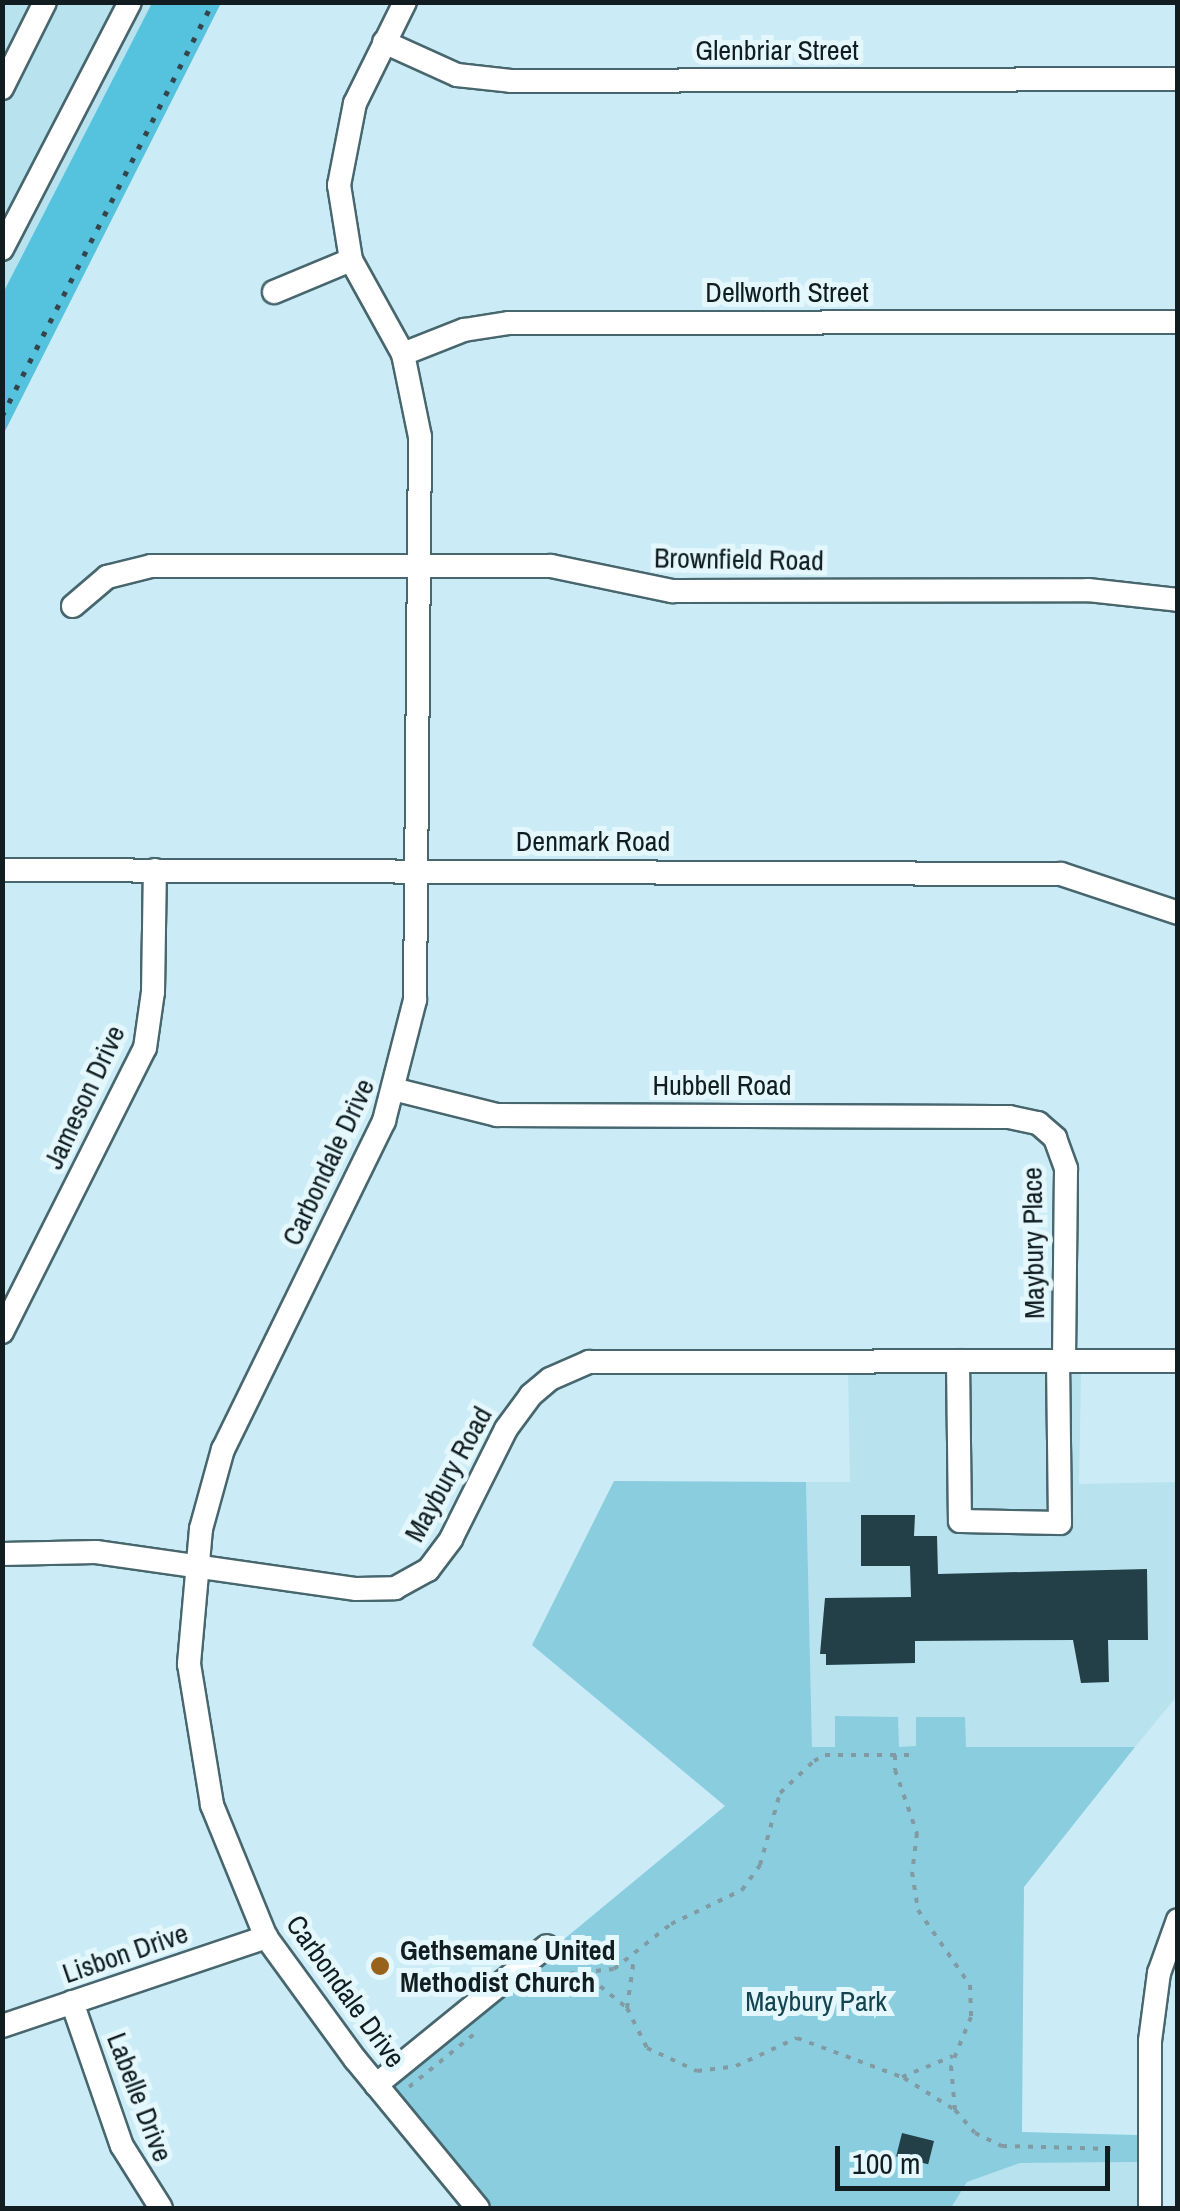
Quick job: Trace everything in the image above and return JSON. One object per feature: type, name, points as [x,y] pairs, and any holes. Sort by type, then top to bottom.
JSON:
[{"type":"street","points":[[2,88],[46,2]]},
{"type":"street","points":[[4,242],[130,2]]},
{"type":"street","name":"Carbondale Drive","points":[[405,2],[354,103],[341,154],[342,217],[352,260],[403,354],[420,438],[416,1000],[397,1090],[223,1449],[196,1566],[189,1664],[195,1734],[212,1805],[266,1936],[376,2085],[478,2208]]},
{"type":"street","name":"Glenbriar Street","points":[[384,42],[457,75],[511,80],[1178,79]]},
{"type":"street","points":[[274,292],[352,260]]},
{"type":"street","name":"Dellworth Street","points":[[403,354],[464,330],[509,323],[1178,322]]},
{"type":"street","name":"Brownfield Road","points":[[73,606],[107,577],[150,566],[551,566],[672,591],[1088,590],[1178,600]]},
{"type":"street","name":"Denmark Road","points":[[2,870],[1060,874],[1178,912]]},
{"type":"street","name":"Jameson Drive","points":[[2,1332],[145,1048],[154,992],[155,870]]},
{"type":"street","name":"Hubbell Road","points":[[397,1090],[497,1115],[1009,1117],[1047,1130]]},
{"type":"street","name":"Maybury Place","points":[[958,1360],[960,1521],[1060,1523],[1066,1169],[1047,1130]]},
{"type":"street","name":"Maybury Road","points":[[2,1554],[68,1550],[356,1589],[404,1585],[428,1570],[451,1540],[517,1412],[550,1378],[589,1362],[1178,1361]]},
{"type":"street","points":[[1160,2208],[1150,2208],[1150,2041],[1160,1973],[1178,1920]]},
{"type":"street","name":"Lisbon Drive","points":[[2,2026],[266,1936]]},
{"type":"street","points":[[376,2085],[547,1946]]},
{"type":"street","name":"Labelle Drive","points":[[72,2002],[122,2146],[161,2208]]},
{"type":"path","points":[[530,1988],[557,1975],[581,1976],[614,1969],[671,1924],[726,1902],[751,1882],[780,1792],[814,1760],[826,1754],[909,1754]]},
{"type":"path","points":[[895,1755],[917,1833],[912,1872],[918,1910],[970,1984],[971,2016],[955,2055],[950,2091],[955,2110]]},
{"type":"path","points":[[627,2008],[635,1955]]},
{"type":"path","points":[[581,1976],[600,1982],[627,2008],[647,2048],[697,2071],[736,2066],[797,2038],[902,2077],[955,2110],[975,2132],[1002,2146],[1114,2149]]},
{"type":"path","points":[[410,2087],[484,2026]]},
{"type":"path","points":[[902,2077],[955,2055]]},
{"type":"shaded area","points":[[3,3],[152,3],[3,293]]},
{"type":"shaded area","points":[[152,3],[221,3],[3,435],[3,293]]},
{"type":"shaded area","points":[[848,1372],[1081,1373],[1079,1484],[1177,1482],[1177,1696],[1135,1747],[812,1747],[806,1482],[850,1482]]},
{"type":"shaded area","points":[[1139,2162],[1139,2208],[951,2208],[967,2182],[1020,2163]]},
{"type":"green space","name":"Maybury Park","points":[[614,1481],[806,1482],[812,1747],[835,1747],[835,1716],[898,1717],[899,1747],[916,1746],[916,1717],[965,1717],[966,1747],[1135,1747],[1024,1887],[1022,2132],[1137,2135],[1139,2162],[1020,2163],[967,2182],[951,2208],[493,2208],[390,2083],[725,1806],[532,1645]]},
{"type":"building","points":[[861,1515],[915,1515],[914,1536],[937,1536],[938,1574],[1147,1569],[1148,1640],[1108,1640],[1109,1682],[1081,1683],[1073,1640],[915,1641],[915,1663],[826,1665],[826,1654],[820,1654],[825,1598],[911,1597],[910,1566],[861,1566]]},
{"type":"building","points":[[902,2133],[934,2141],[928,2164],[896,2156]]},
{"type":"railway","points":[[2,416],[213,2]]},
{"type":"place","name":"Gethsemane United Methodist Church","points":[[380,1966]]}]
